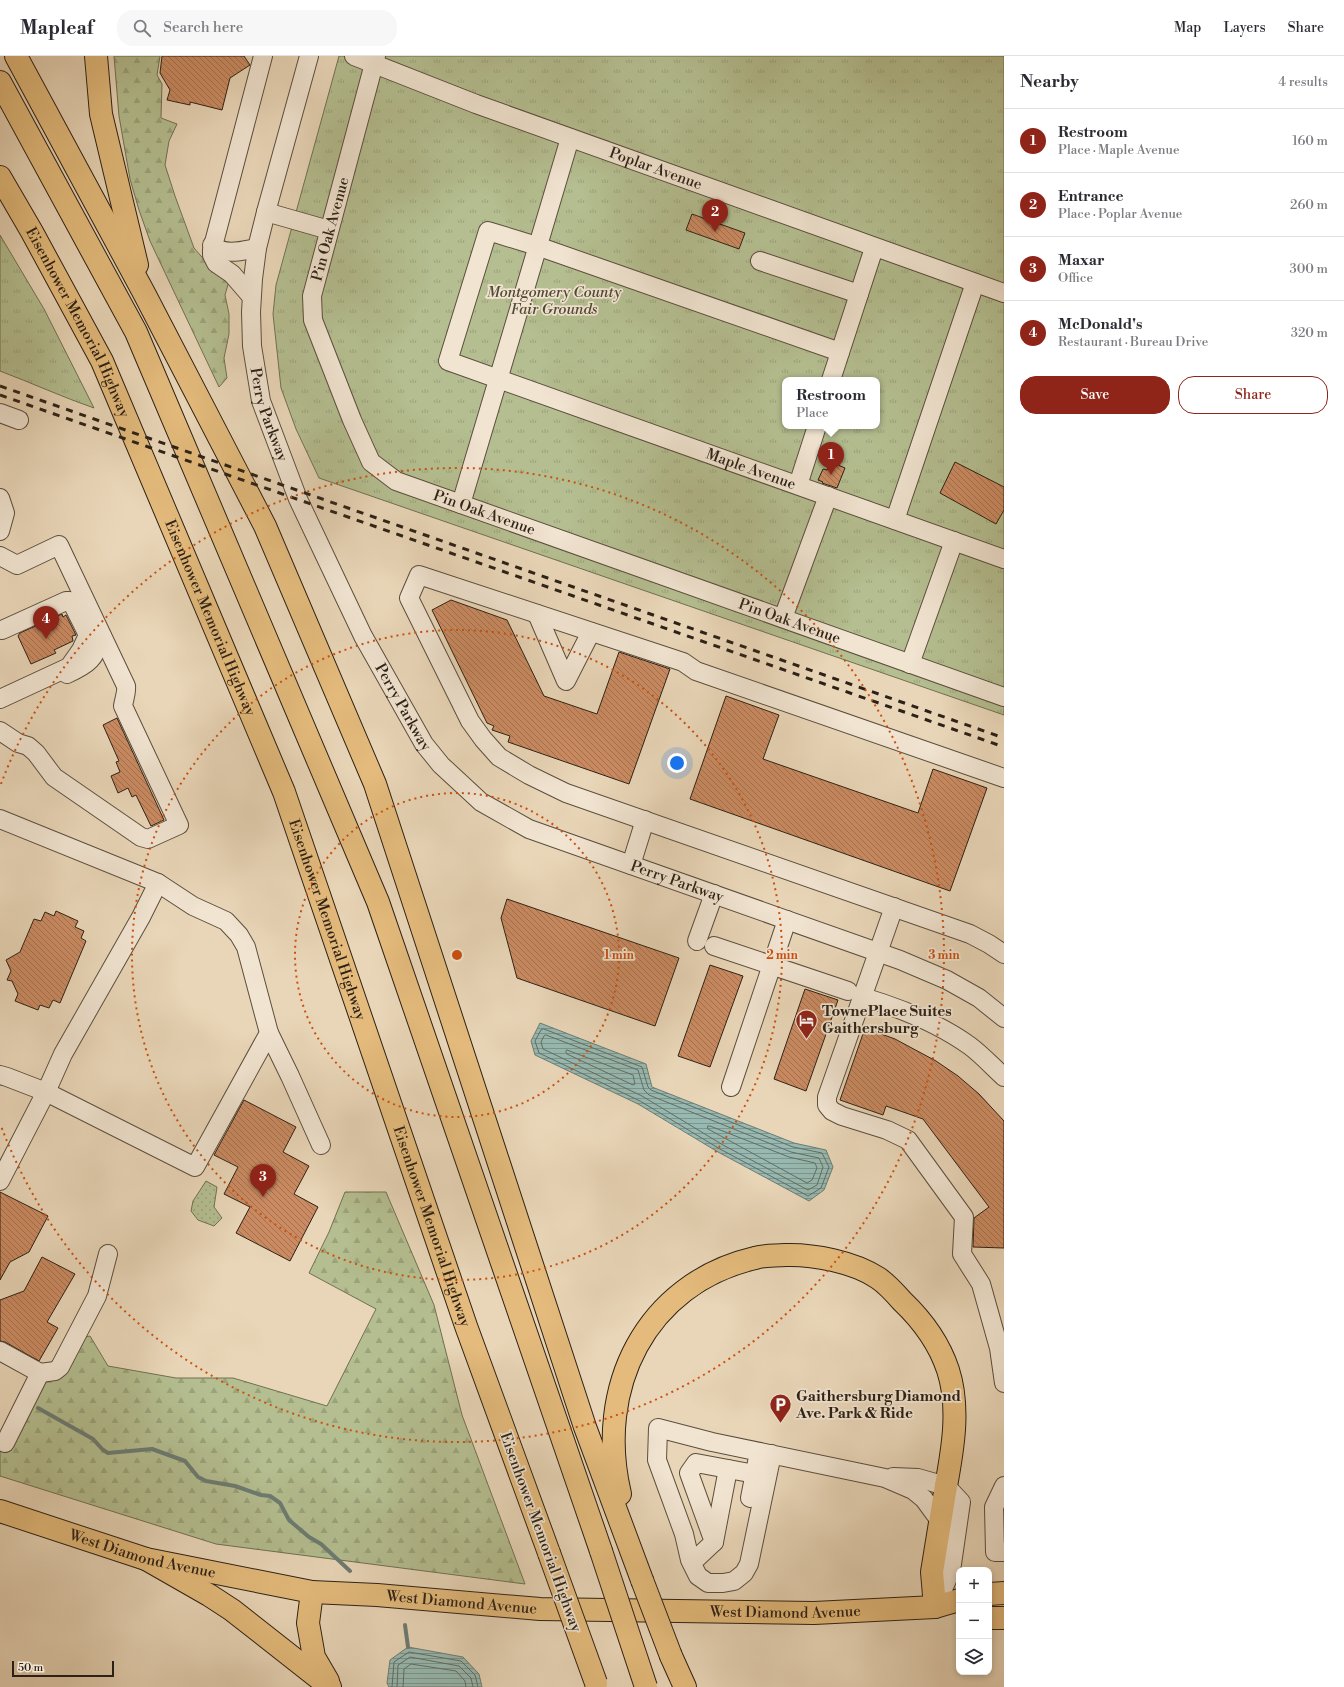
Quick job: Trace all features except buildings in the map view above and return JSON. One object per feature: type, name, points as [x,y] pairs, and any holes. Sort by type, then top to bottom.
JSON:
[{"type":"main road","points":[[16,56],[144,293],[265,526],[375,784],[585,1427],[671,1656],[685,1687]]},
{"type":"main road","points":[[96,56],[101,114],[144,293]]},
{"type":"main road","points":[[0,82],[136,332],[378,902],[601,1551],[646,1687]]},
{"type":"main road","name":"Eisenhower Memorial Highway","points":[[0,177],[32,232],[102,361],[284,792],[466,1326],[597,1685]]},
{"type":"main road","points":[[639,1572],[616,1476],[614,1440],[616,1402],[630,1361],[650,1323],[669,1302],[711,1272],[756,1257],[803,1254],[859,1268],[877,1278],[918,1317],[936,1343],[948,1370],[954,1404],[954,1438],[932,1572],[935,1606]]},
{"type":"main road","name":"West Diamond Avenue","points":[[0,1511],[146,1559],[312,1592],[376,1595],[540,1609],[814,1613],[935,1606],[956,1601]]},
{"type":"main road","points":[[146,1559],[232,1610],[330,1687]]},
{"type":"main road","points":[[312,1592],[308,1622],[314,1657],[330,1687]]},
{"type":"main road","points":[[992,1594],[1004,1593]]},
{"type":"main road","name":"West Diamond Avenue","points":[[935,1606],[956,1612]]},
{"type":"main road","points":[[992,1618],[1004,1618]]},
{"type":"street","points":[[251,296],[232,274],[216,262],[212,254],[212,245],[263,56]]},
{"type":"street","name":"Perry Parkway","points":[[310,56],[257,248],[251,296],[252,346],[261,401],[293,488],[363,636],[424,744],[441,766],[481,802],[529,829],[878,952],[947,980],[978,998],[1004,1018]]},
{"type":"street","name":"Poplar Avenue","points":[[354,56],[374,60],[443,92],[874,248],[1004,293]]},
{"type":"street","name":"Pin Oak Avenue","points":[[374,60],[312,296],[313,320],[352,420],[371,462],[396,481],[1004,697]]},
{"type":"street","points":[[461,504],[570,138]]},
{"type":"street","points":[[266,212],[329,230]]},
{"type":"street","name":"Maple Avenue","points":[[537,246],[488,231],[448,361],[1004,559]]},
{"type":"street","points":[[212,245],[223,252],[257,248]]},
{"type":"street","points":[[537,246],[840,352]]},
{"type":"street","points":[[833,377],[874,248]]},
{"type":"street","points":[[760,261],[859,294]]},
{"type":"street","points":[[895,520],[975,283]]},
{"type":"street","points":[[0,413],[19,420]]},
{"type":"street","points":[[798,485],[816,429]]},
{"type":"street","points":[[783,618],[828,496]]},
{"type":"street","points":[[0,498],[5,513],[0,531]]},
{"type":"street","points":[[910,664],[954,541]]},
{"type":"street","points":[[0,556],[17,565],[59,546],[126,686],[127,691],[124,696],[123,706],[179,825],[148,839],[141,837],[54,777],[36,753],[28,746],[18,743],[0,731]]},
{"type":"street","points":[[1004,778],[696,671],[683,662],[419,575],[409,598],[470,721],[499,757],[529,775],[566,793],[970,934],[1004,954]]},
{"type":"street","points":[[1,633],[9,616],[16,610],[77,582]]},
{"type":"street","points":[[0,699],[70,667],[81,650],[88,635],[70,601],[66,601],[1,633]]},
{"type":"street","points":[[537,614],[566,681],[592,632]]},
{"type":"street","points":[[0,703],[77,670],[90,661],[98,651],[102,636]]},
{"type":"street","points":[[0,819],[158,883],[193,906],[226,921],[239,935],[246,947],[269,1033],[321,1145]]},
{"type":"street","points":[[631,865],[645,820]]},
{"type":"street","points":[[0,1181],[46,1092],[63,1054],[158,883]]},
{"type":"street","points":[[714,894],[706,943],[893,1006],[931,1023],[970,1046],[1004,1077]]},
{"type":"street","points":[[894,907],[878,952],[855,994],[827,1097],[827,1105],[832,1111],[842,1116],[887,1130],[908,1140],[964,1217],[962,1254],[981,1284],[999,1348],[1004,1383]]},
{"type":"street","points":[[731,1087],[787,920]]},
{"type":"street","points":[[0,1076],[7,1077],[46,1092],[195,1167],[269,1033]]},
{"type":"street","points":[[0,1351],[40,1373],[55,1371],[60,1367],[97,1296],[108,1254]]},
{"type":"street","points":[[5,1443],[40,1373]]},
{"type":"street","points":[[765,1453],[749,1564],[744,1574],[734,1581],[723,1584],[708,1583],[698,1576],[690,1560],[684,1534],[658,1460],[658,1428],[765,1453],[885,1478],[913,1490],[924,1499],[940,1521]]},
{"type":"street","points":[[684,1534],[697,1558],[707,1571],[715,1575],[731,1572],[737,1564],[742,1544],[755,1474],[765,1453]]},
{"type":"street","points":[[714,1542],[688,1473],[696,1463],[755,1474]]},
{"type":"street","points":[[697,1558],[714,1542],[728,1469]]},
{"type":"street","points":[[885,1478],[918,1478],[946,1486],[961,1502],[951,1571],[935,1606]]},
{"type":"street","points":[[1004,1486],[994,1507],[995,1552],[1004,1552]]},
{"type":"green space","points":[[114,56],[160,56],[157,75],[162,84],[161,118],[177,124],[169,141],[165,165],[194,248],[208,264],[229,281],[225,295],[229,314],[229,334],[224,358],[227,378],[219,387],[150,241],[139,210],[130,179],[119,116]]},
{"type":"green space","name":"Montgomery County Fair Grounds","points":[[339,56],[1004,56],[1004,715],[319,478],[296,429],[281,388],[273,314],[276,285]]},
{"type":"green space","points":[[0,235],[44,309],[94,408],[0,371]]},
{"type":"green space","points":[[206,1181],[217,1187],[214,1207],[222,1218],[214,1226],[198,1220],[191,1211],[193,1201]]},
{"type":"green space","points":[[345,1192],[386,1192],[434,1305],[462,1415],[525,1584],[216,1544],[0,1476],[0,1441],[69,1340],[90,1336],[108,1366],[176,1378],[233,1378],[327,1406],[376,1309],[309,1273],[329,1232]]},
{"type":"water","points":[[540,1023],[646,1064],[652,1087],[794,1143],[826,1150],[833,1167],[824,1190],[809,1201],[718,1152],[638,1104],[535,1055],[531,1041]]},
{"type":"water","points":[[408,1647],[463,1657],[479,1674],[482,1687],[389,1687],[387,1683],[390,1660]]},
{"type":"waterway","points":[[38,1408],[93,1439],[103,1450],[108,1453],[152,1449],[185,1461],[198,1477],[206,1481],[235,1486],[261,1495],[270,1496],[280,1503],[289,1520],[309,1537],[321,1544],[350,1571]]},
{"type":"waterway","points":[[405,1625],[408,1647]]},
{"type":"railway","points":[[0,386],[1004,738]]},
{"type":"railway","points":[[0,395],[1004,747]]},
{"type":"place","name":"Entrance","points":[[715,232]]},
{"type":"place","name":"Restroom","points":[[831,475]]},
{"type":"place","name":"McDonald's","points":[[46,639]]},
{"type":"place","name":"TownePlace Suites Gaithersburg","points":[[806,1040]]},
{"type":"place","name":"Maxar","points":[[263,1197]]},
{"type":"place","name":"Gaithersburg Diamond Ave. Park & Ride","points":[[781,1424]]}]
